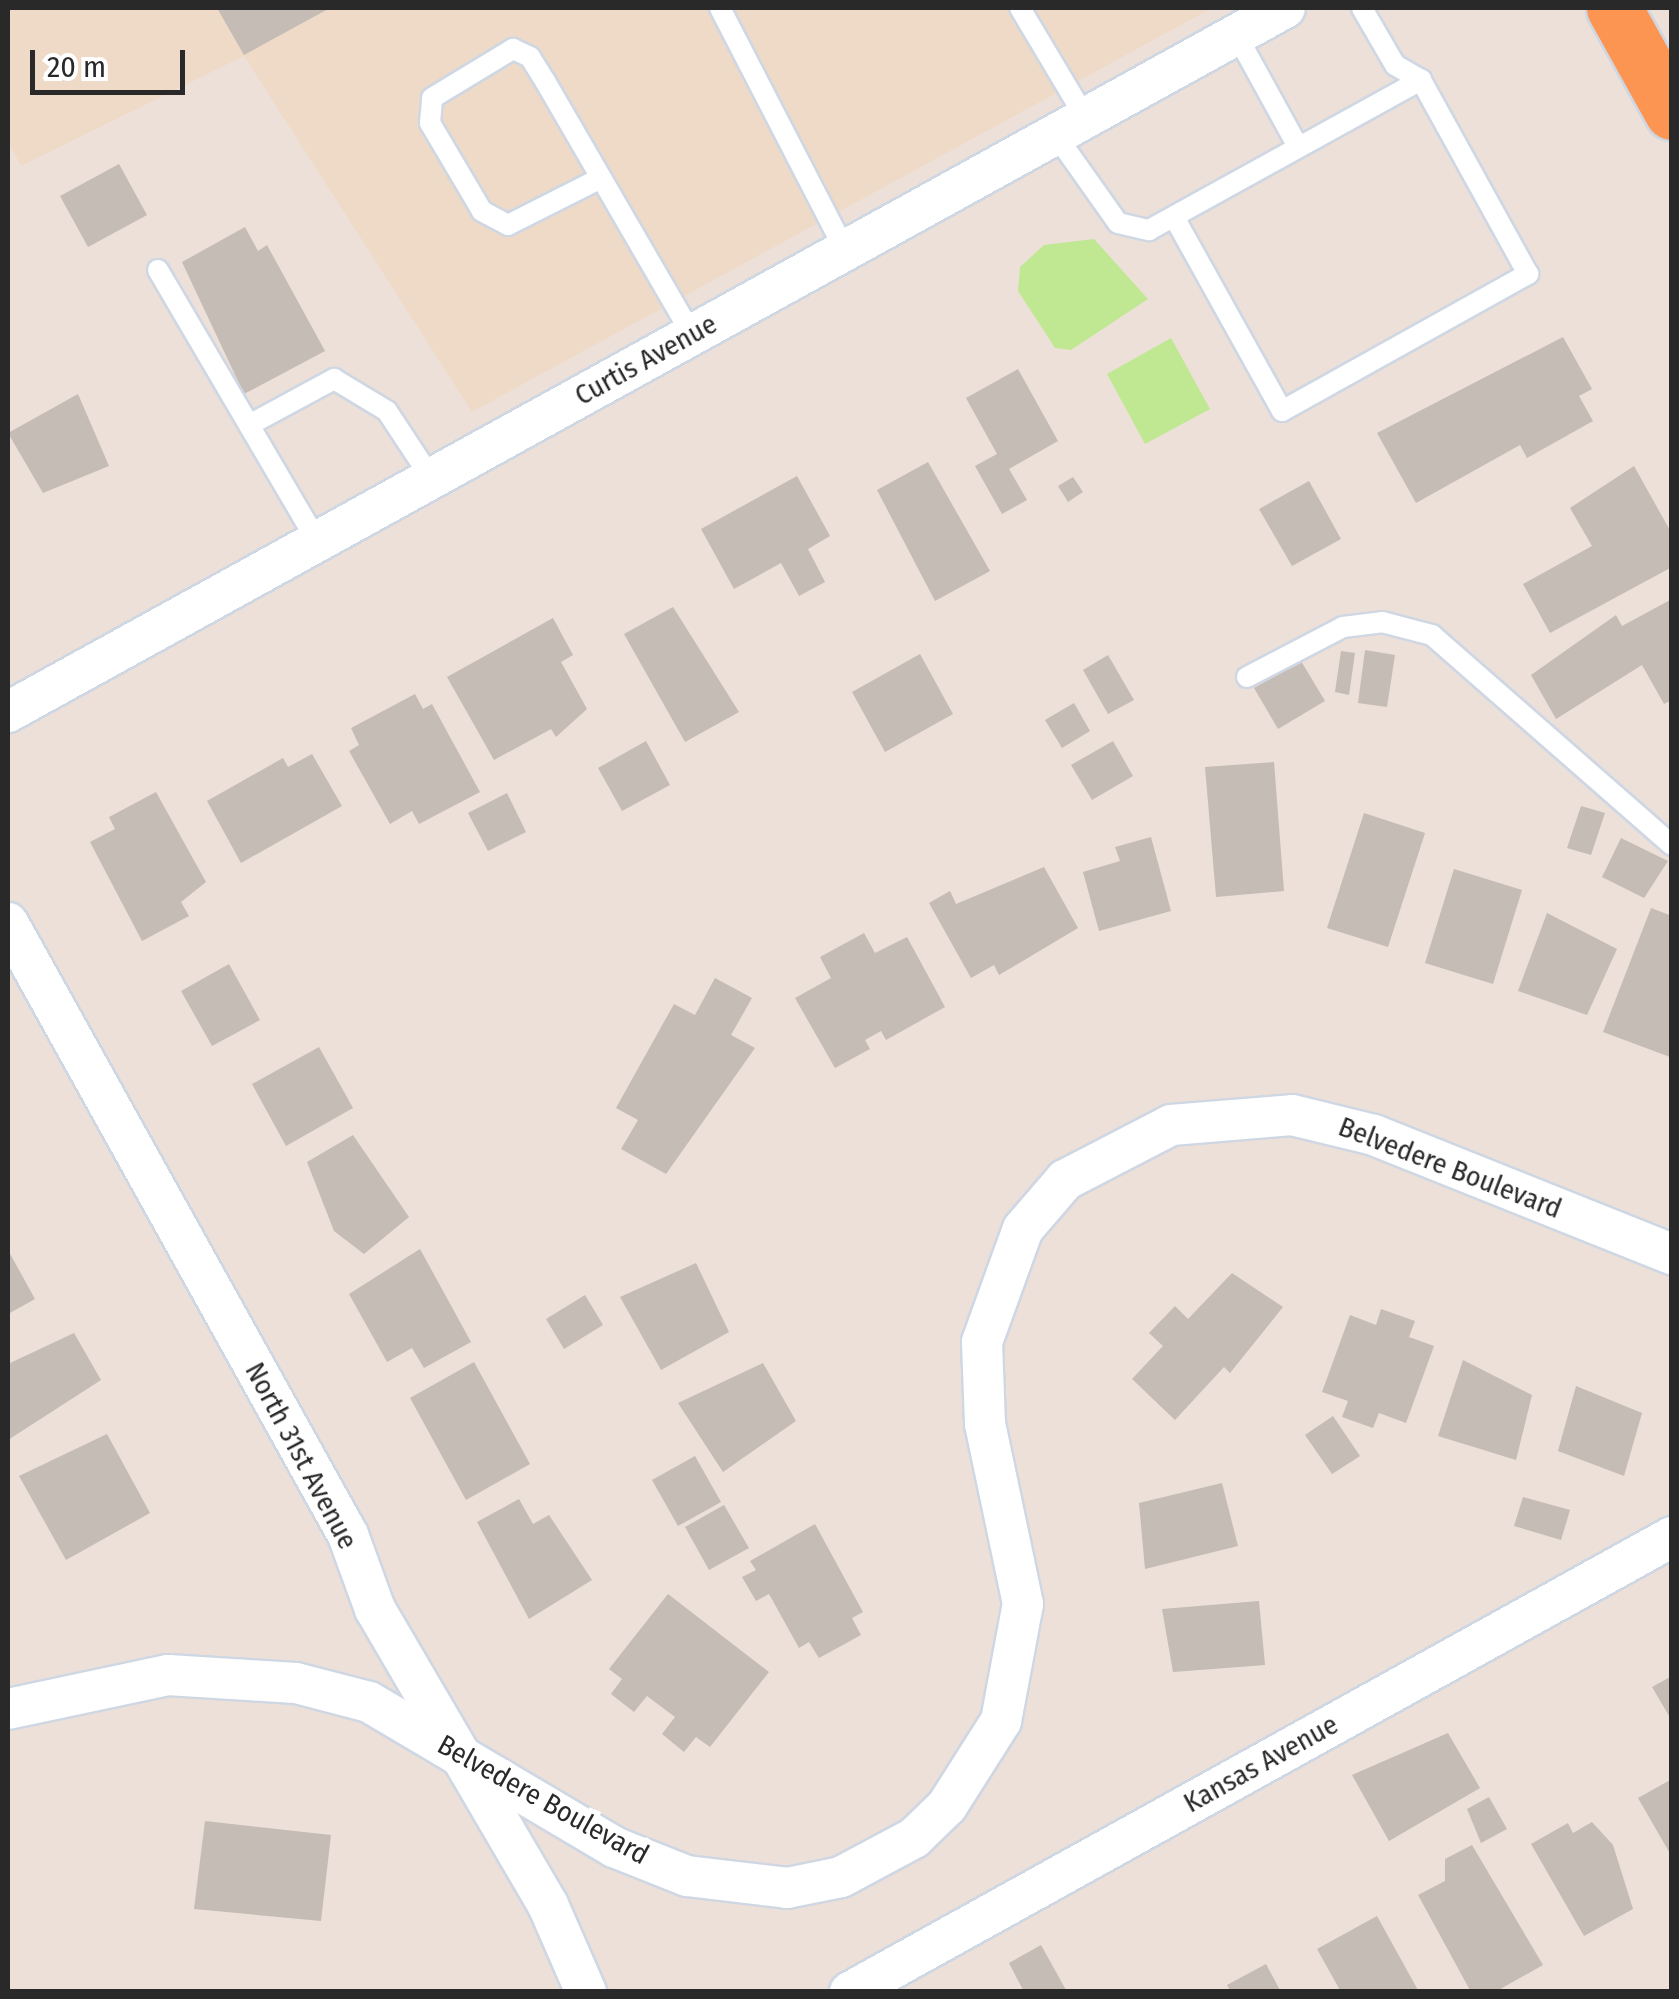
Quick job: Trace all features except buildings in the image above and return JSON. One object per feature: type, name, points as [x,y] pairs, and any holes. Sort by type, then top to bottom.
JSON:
[{"type":"highway","points":[[1614,8],[1672,112]]},
{"type":"street","name":"Curtis Avenue","points":[[8,712],[1285,8]]},
{"type":"street","name":"North 31st Avenue","points":[[8,923],[463,1759],[548,1905],[586,1992]]},
{"type":"street","name":"Belvedere Boulevard","points":[[8,1709],[168,1676],[296,1684],[369,1702],[614,1846],[732,1887],[842,1876],[914,1838],[947,1806],[1001,1721],[1023,1604],[982,1396],[995,1288],[1046,1200],[1114,1148],[1218,1116],[1338,1123],[1672,1254]]},
{"type":"street","name":"Kansas Avenue","points":[[850,1992],[1672,1537]]},
{"type":"lane","points":[[720,8],[846,250]]},
{"type":"lane","points":[[1020,8],[1070,125],[1118,223],[1149,230],[1421,80]]},
{"type":"lane","points":[[1174,216],[1282,411],[1528,274],[1421,80],[1396,65],[1362,8]]},
{"type":"lane","points":[[1236,34],[1298,148]]},
{"type":"lane","points":[[600,178],[508,225],[482,211],[430,124],[432,98],[513,49],[530,58],[692,335]]},
{"type":"lane","points":[[158,270],[317,542]]},
{"type":"lane","points":[[248,424],[334,379],[388,411],[432,478]]},
{"type":"lane","points":[[1247,677],[1342,627],[1382,622],[1432,634],[1672,845]]},
{"type":"shaded area","points":[[8,8],[1212,8],[472,412],[244,56],[21,166],[8,141]]},
{"type":"green space","points":[[1094,239],[1148,299],[1071,350],[1055,348],[1018,291],[1020,267],[1044,245]]},
{"type":"green space","points":[[1171,338],[1210,409],[1145,444],[1107,374]]}]
